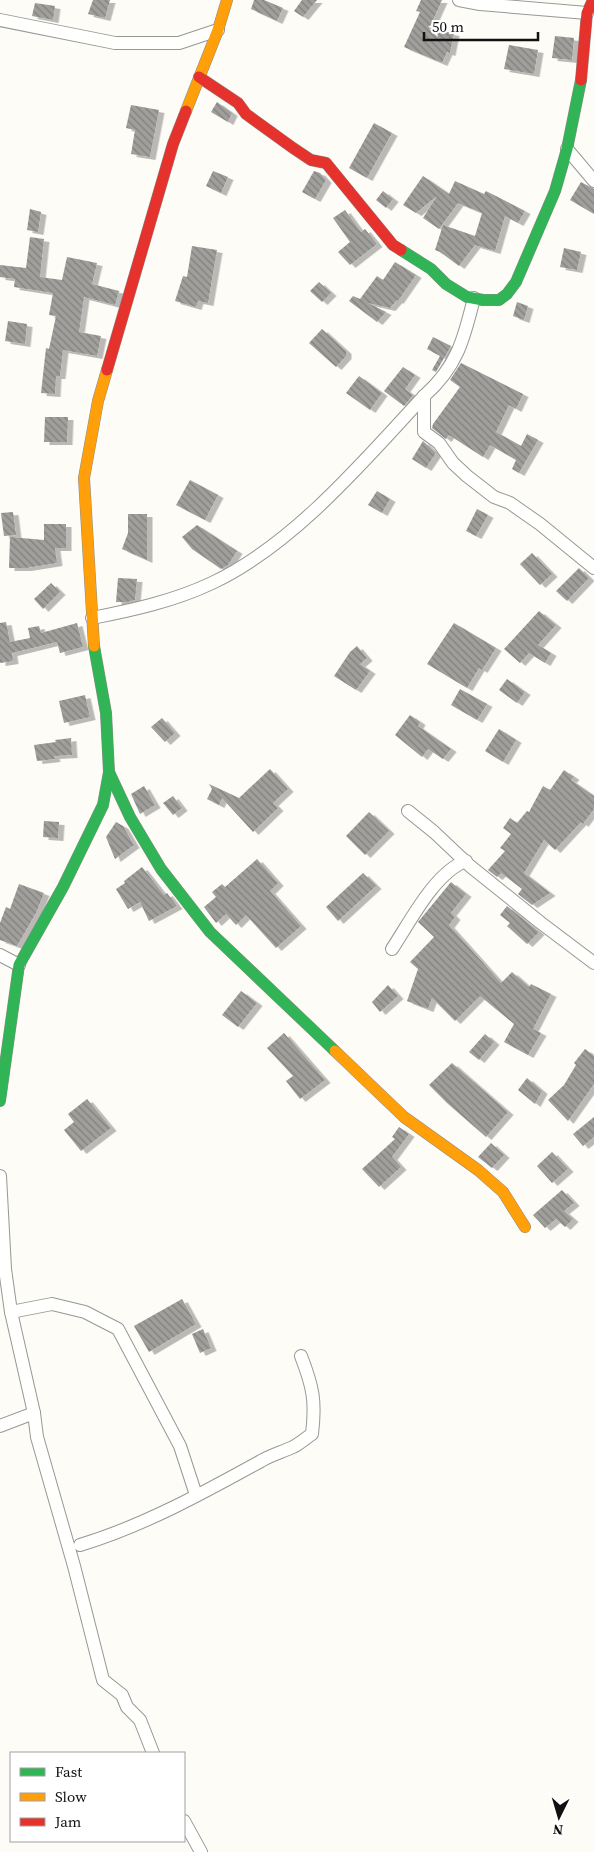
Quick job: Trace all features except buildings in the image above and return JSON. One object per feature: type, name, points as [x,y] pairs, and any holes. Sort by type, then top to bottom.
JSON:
[{"type":"street","points":[[0,1102],[20,965],[63,887],[103,805],[109,772],[106,714],[93,643],[84,478],[98,401],[173,144],[218,30],[227,0]]},
{"type":"street","points":[[459,0],[480,4],[587,13]]},
{"type":"street","points":[[199,76],[238,103],[246,114],[293,148],[311,160],[326,163],[393,245],[431,269],[446,284],[467,297],[498,300],[507,294],[516,282],[555,191],[567,149],[589,45],[587,13],[593,0]]},
{"type":"street","points":[[0,20],[115,43],[178,43],[218,30]]},
{"type":"street","points":[[567,149],[594,181]]},
{"type":"street","points":[[92,618],[152,606],[212,583],[238,568],[304,520],[436,385],[455,359],[466,331],[474,298]]},
{"type":"street","points":[[424,396],[424,432],[439,442],[453,463],[494,497],[510,503],[540,524],[594,568]]},
{"type":"street","points":[[109,772],[130,817],[161,869],[210,932],[404,1117],[478,1170],[502,1192],[525,1227]]},
{"type":"street","points":[[408,811],[470,866],[594,963]]},
{"type":"street","points":[[392,949],[433,889],[447,873],[458,864],[466,861]]},
{"type":"street","points":[[0,955],[20,965]]},
{"type":"street","points":[[0,1176],[5,1269],[11,1312],[34,1414],[37,1437],[74,1566],[103,1680],[122,1695],[127,1707],[140,1720],[153,1752]]},
{"type":"street","points":[[11,1312],[52,1304],[85,1312],[118,1329],[180,1446],[196,1495]]},
{"type":"street","points":[[80,1545],[126,1528],[196,1495],[272,1455],[292,1447],[312,1434],[315,1413],[312,1385],[301,1356]]},
{"type":"street","points":[[0,1426],[34,1414]]},
{"type":"street","points":[[185,1823],[201,1852]]},
{"type":"traffic: fast","points":[[401,250],[431,269],[446,284],[467,297],[499,300],[507,294],[516,282],[555,191],[567,149],[581,80]]},
{"type":"traffic: fast","points":[[0,1101],[19,965],[63,887],[103,805],[109,772],[106,713],[94,646]]},
{"type":"traffic: fast","points":[[109,772],[130,817],[161,869],[210,932],[335,1051]]},
{"type":"traffic: slow","points":[[186,111],[218,30],[227,0]]},
{"type":"traffic: slow","points":[[94,646],[84,478],[98,401],[107,370]]},
{"type":"traffic: slow","points":[[335,1051],[404,1117],[478,1170],[503,1192],[525,1227]]},
{"type":"traffic: jam","points":[[581,80],[587,13],[593,0]]},
{"type":"traffic: jam","points":[[199,77],[238,103],[246,114],[293,148],[311,160],[326,163],[393,245],[401,250]]},
{"type":"traffic: jam","points":[[107,370],[173,144],[186,111]]}]
